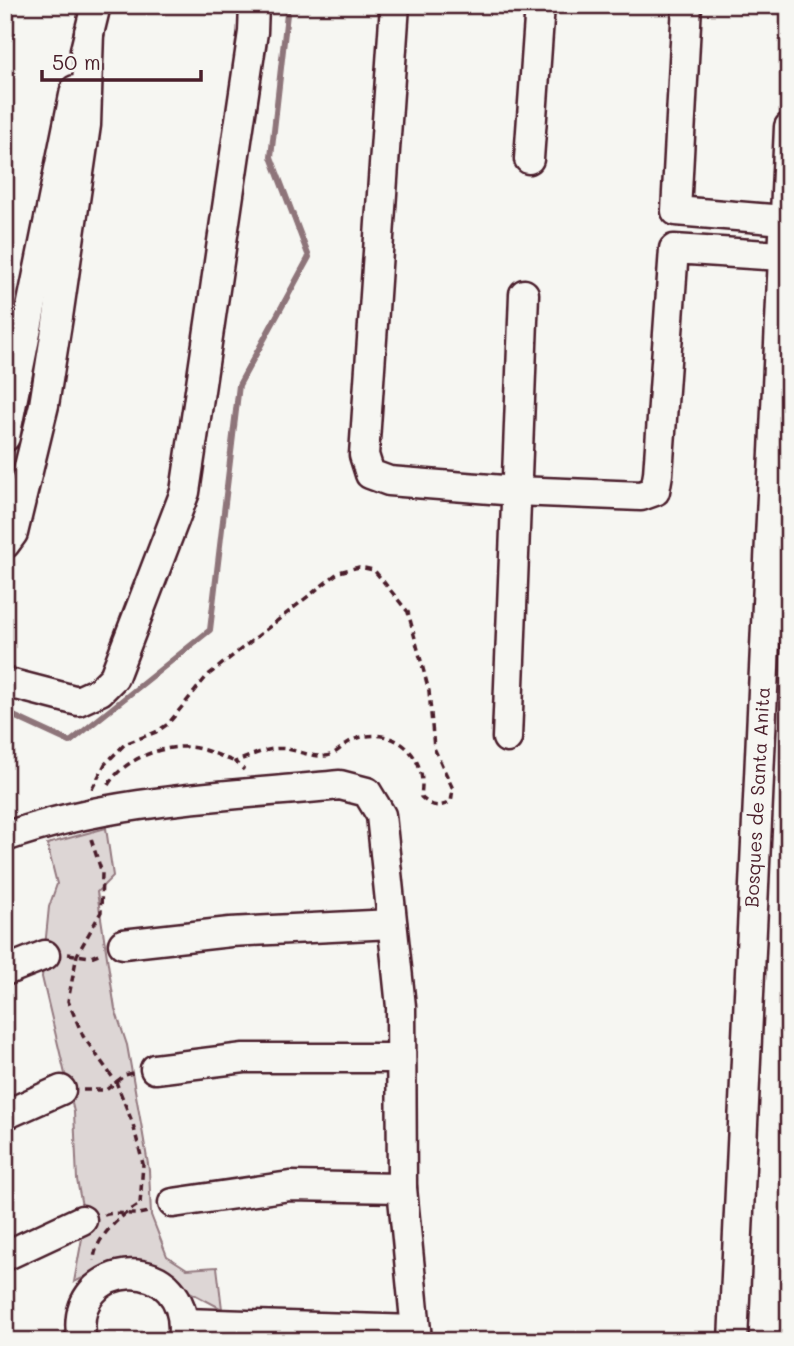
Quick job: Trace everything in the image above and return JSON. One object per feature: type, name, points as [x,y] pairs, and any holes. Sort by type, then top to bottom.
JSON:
[{"type":"street","points":[[5,437],[64,137],[96,5]]},
{"type":"street","points":[[5,682],[78,701],[100,691],[114,677],[185,492],[253,32],[254,5]]},
{"type":"street","points":[[395,5],[364,455],[370,474],[389,481],[516,491],[640,496],[655,491],[674,249],[782,256]]},
{"type":"street","points":[[528,159],[540,5]]},
{"type":"street","points":[[687,5],[676,211],[784,220]]},
{"type":"street","points":[[5,544],[13,533],[44,405],[86,125],[89,32]]},
{"type":"street","name":"Bosques de Santa Anita","points":[[733,1341],[789,127]]},
{"type":"street","points":[[507,738],[524,294]]},
{"type":"street","points":[[30,310],[58,317]]},
{"type":"street","points":[[5,837],[82,815],[122,807],[340,785],[367,792],[382,815],[401,1007],[402,1188],[416,1335],[183,1332],[179,1303],[167,1287],[149,1276],[129,1273],[109,1278],[93,1290],[81,1315],[82,1341]]},
{"type":"street","points":[[123,944],[230,932],[392,924]]},
{"type":"street","points":[[5,971],[45,955]]},
{"type":"street","points":[[155,1069],[244,1058],[400,1058]]},
{"type":"street","points":[[5,1115],[61,1090]]},
{"type":"street","points":[[173,1203],[290,1186],[402,1188]]},
{"type":"street","points":[[5,1256],[82,1220]]},
{"type":"path","points":[[93,1290],[94,1250],[123,1214],[140,1204],[143,1164],[133,1124],[116,1082],[83,1036],[68,1001],[77,955],[101,912],[102,873],[82,815],[105,764],[125,744],[156,733],[168,724],[207,676],[340,572],[359,567],[374,570],[408,612],[429,691],[434,748],[453,789],[451,802],[440,807],[431,805],[421,797],[420,769],[411,753],[399,741],[383,734],[363,736],[350,741],[337,752],[325,757],[269,749],[235,762]]},
{"type":"path","points":[[107,787],[112,779],[138,758],[160,750],[188,746],[235,762],[269,792]]},
{"type":"path","points":[[45,955],[61,953],[91,957],[123,944]]},
{"type":"path","points":[[61,1090],[106,1090],[125,1075],[155,1069]]},
{"type":"path","points":[[82,1220],[111,1213],[137,1216],[173,1203]]},
{"type":"shaded area","points":[[106,828],[113,876],[97,892],[115,1009],[127,1045],[149,1170],[151,1215],[167,1256],[187,1269],[217,1267],[222,1309],[184,1289],[158,1267],[118,1262],[74,1282],[85,1222],[77,1180],[74,1112],[42,977],[49,907],[57,884],[47,844]]},
{"type":"waterway","points":[[5,712],[70,742],[210,630],[239,385],[309,257],[271,157],[288,5]]}]
